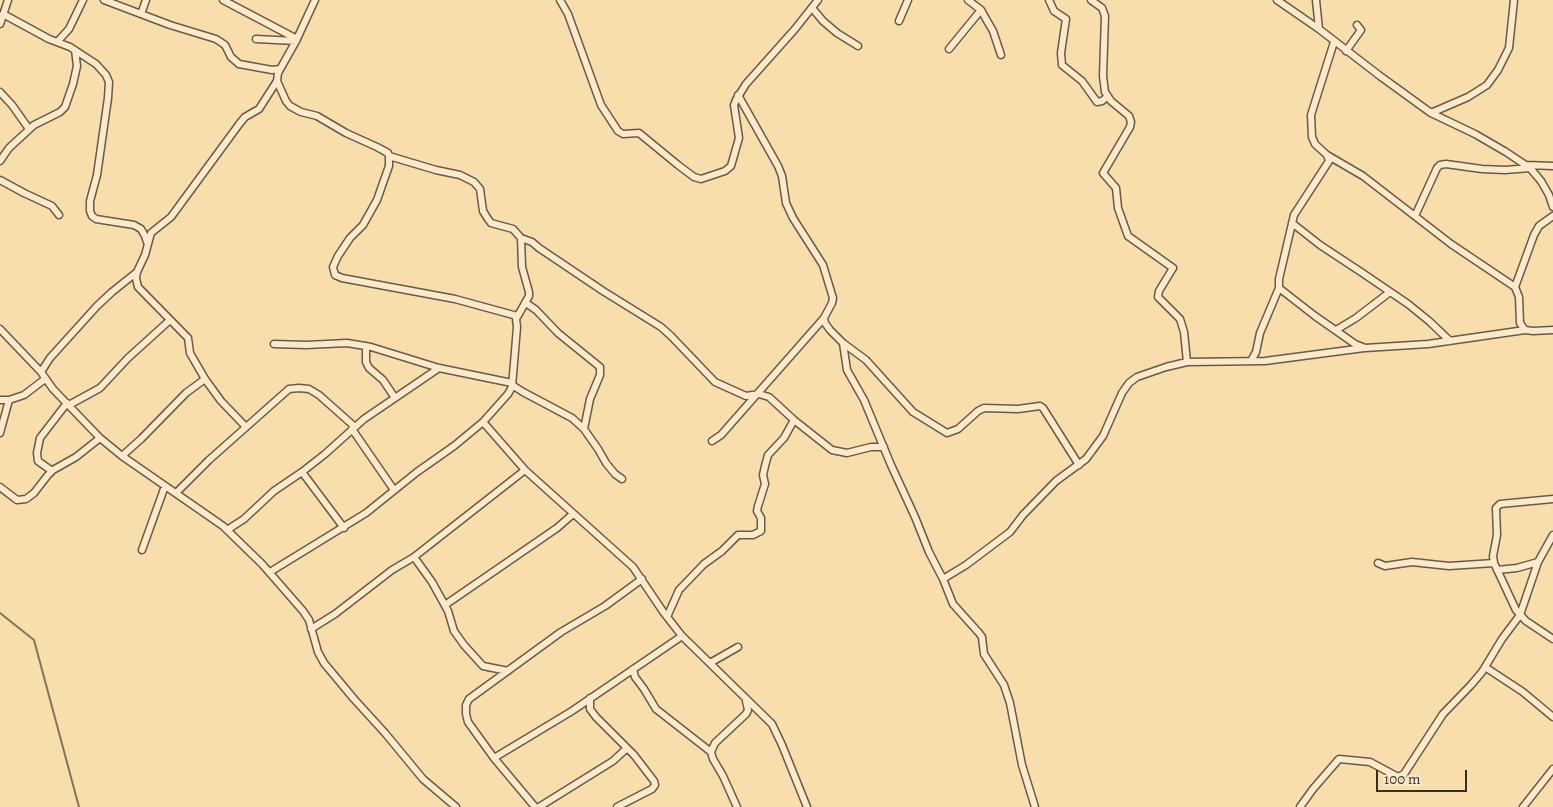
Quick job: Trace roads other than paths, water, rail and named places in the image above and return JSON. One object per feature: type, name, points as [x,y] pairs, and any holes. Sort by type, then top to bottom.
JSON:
[{"type":"street","points":[[58,41],[69,29],[83,0]]},
{"type":"street","points":[[104,0],[216,39],[225,45],[231,57],[239,64],[272,70],[280,69]]},
{"type":"street","points":[[140,14],[146,0]]},
{"type":"street","points":[[224,0],[297,40]]},
{"type":"street","points":[[246,427],[221,401],[205,379],[190,353],[188,338],[138,288],[136,278],[151,233],[172,217],[240,123],[245,117],[259,109],[277,81],[280,69],[297,40],[315,0]]},
{"type":"street","points":[[560,0],[568,14],[601,105],[618,131],[623,134],[639,133],[694,177],[701,179],[725,171],[732,166],[739,138],[734,105],[738,95],[818,0]]},
{"type":"street","points":[[899,21],[908,0]]},
{"type":"street","points":[[968,0],[981,10],[993,31],[1001,55]]},
{"type":"street","points":[[1049,0],[1054,11],[1066,19],[1061,53],[1062,66],[1082,81],[1097,102],[1107,97]]},
{"type":"street","points":[[1091,0],[1102,8],[1105,16],[1103,86],[1107,97],[1129,116],[1131,122],[1130,127],[1103,173],[1116,188],[1118,208],[1128,236],[1173,268],[1159,291],[1158,297],[1180,319],[1184,332],[1187,362]]},
{"type":"street","points":[[1277,0],[1431,113],[1475,134],[1527,167],[1541,181],[1553,207]]},
{"type":"street","points":[[1316,0],[1319,29]]},
{"type":"street","points":[[1431,113],[1468,97],[1487,85],[1498,70],[1509,48],[1514,0]]},
{"type":"street","points":[[0,24],[5,2]]},
{"type":"street","points":[[812,8],[837,34],[858,46]]},
{"type":"street","points":[[949,49],[981,10]]},
{"type":"street","points":[[3,14],[43,36],[75,50],[102,70],[109,82],[98,166],[90,201],[91,214],[96,219],[134,225],[141,230],[147,243]]},
{"type":"street","points":[[1346,51],[1361,30],[1356,25]]},
{"type":"street","points":[[256,39],[297,40]]},
{"type":"street","points":[[1334,42],[1311,115],[1313,141],[1327,155],[1363,176],[1478,263],[1515,287]]},
{"type":"street","points":[[0,161],[9,148],[29,129],[65,107],[77,66],[75,50]]},
{"type":"street","points":[[277,81],[290,106],[301,112],[317,116],[346,133],[388,153],[389,156],[460,175],[474,182],[480,189],[483,211],[491,223],[513,229],[521,238],[532,242],[603,292],[661,327],[715,382],[746,396],[762,394],[769,397],[794,420],[835,452],[852,453],[871,447],[884,447]]},
{"type":"street","points":[[0,92],[29,129]]},
{"type":"street","points":[[712,441],[721,435],[754,395],[824,318],[833,301],[823,266],[793,218],[786,203],[782,176],[778,166],[738,95]]},
{"type":"street","points":[[1251,361],[1256,352],[1260,333],[1279,288],[1292,223],[1299,206],[1328,163],[1327,155]]},
{"type":"street","points":[[389,156],[389,166],[377,200],[363,224],[350,238],[338,256],[333,267],[335,275],[342,278],[455,299],[517,316]]},
{"type":"street","points":[[1415,216],[1440,165],[1446,164],[1498,170],[1553,166]]},
{"type":"street","points":[[0,180],[52,206],[59,215]]},
{"type":"street","points":[[1525,330],[1520,323],[1518,297],[1515,287],[1534,235],[1539,226],[1553,216]]},
{"type":"street","points":[[1292,223],[1320,246],[1390,292],[1429,321],[1450,341]]},
{"type":"street","points":[[270,572],[366,513],[483,422],[508,394],[512,384],[517,316],[526,303],[529,292],[522,267],[521,238]]},
{"type":"street","points":[[41,372],[50,358],[97,306],[137,272]]},
{"type":"street","points":[[1279,288],[1355,344],[1365,348]]},
{"type":"street","points":[[1336,330],[1356,318],[1390,292]]},
{"type":"street","points":[[526,303],[536,310],[558,333],[600,367],[600,375],[590,399],[584,429]]},
{"type":"street","points":[[824,318],[825,323],[843,343],[866,360],[913,412],[947,433],[958,428],[984,408],[1018,410],[1040,406],[1079,465]]},
{"type":"street","points":[[52,471],[42,465],[37,458],[40,438],[68,404],[100,388],[128,358],[170,320]]},
{"type":"street","points":[[0,329],[41,372],[53,390],[100,438],[122,456],[242,542],[303,611],[309,620],[318,652],[324,663],[423,779],[456,807]]},
{"type":"street","points":[[943,579],[966,565],[1010,532],[1056,481],[1079,465],[1094,450],[1103,436],[1115,406],[1129,382],[1137,377],[1187,362],[1265,361],[1365,348],[1412,346],[1525,330],[1553,330]]},
{"type":"street","points":[[274,344],[306,345],[338,342],[366,346],[439,368],[512,384],[523,392],[565,413],[584,429],[606,463],[622,479]]},
{"type":"street","points":[[843,343],[847,370],[864,400],[953,604],[982,637],[984,654],[1004,685],[1010,703],[1022,765],[1035,807]]},
{"type":"street","points":[[366,346],[366,362],[369,368],[383,380],[395,398]]},
{"type":"street","points":[[227,530],[244,519],[274,491],[302,472],[353,428],[439,368]]},
{"type":"street","points":[[0,400],[9,400],[24,395],[45,379]]},
{"type":"street","points":[[122,456],[186,393],[205,379]]},
{"type":"street","points":[[176,493],[246,427],[289,390],[299,388],[309,389],[324,398],[353,428],[394,490]]},
{"type":"street","points":[[0,433],[9,400]]},
{"type":"street","points":[[667,617],[679,590],[704,564],[722,551],[738,535],[753,535],[761,531],[761,518],[758,506],[765,484],[763,475],[768,455],[784,438],[794,420]]},
{"type":"street","points":[[483,422],[525,470],[633,567],[682,636],[774,727],[807,807]]},
{"type":"street","points":[[0,487],[17,500],[26,499],[34,493],[52,471],[76,457],[100,438]]},
{"type":"street","points":[[311,630],[392,570],[414,557],[525,470]]},
{"type":"street","points":[[302,472],[344,528]]},
{"type":"street","points":[[142,550],[166,486]]},
{"type":"street","points":[[1553,499],[1504,503],[1496,508],[1497,524],[1493,556],[1520,616],[1553,639]]},
{"type":"street","points":[[445,605],[557,528],[573,514]]},
{"type":"street","points":[[1300,807],[1313,788],[1339,759],[1370,762],[1391,775],[1400,777],[1409,768],[1444,714],[1485,667],[1502,639],[1520,616],[1538,562],[1553,535]]},
{"type":"street","points":[[414,557],[432,582],[445,605],[454,631],[464,645],[483,666],[508,671]]},
{"type":"street","points":[[1378,563],[1385,566],[1412,562],[1449,566],[1517,568],[1538,562]]},
{"type":"street","points":[[626,749],[613,761],[537,807],[494,758],[468,722],[466,704],[479,691],[561,632],[605,606],[642,579]]},
{"type":"street","points":[[1553,630],[1553,639]]},
{"type":"street","points":[[494,758],[590,698],[682,636]]},
{"type":"street","points":[[710,663],[738,647]]},
{"type":"street","points":[[1485,667],[1523,692],[1553,717]]},
{"type":"street","points":[[633,670],[635,677],[656,709],[711,752],[737,807]]},
{"type":"street","points":[[590,698],[590,709],[626,749],[634,755],[655,783],[652,789],[617,807]]},
{"type":"street","points":[[711,752],[715,743],[746,714],[748,710],[746,699]]},
{"type":"street","points":[[1522,807],[1553,769]]},
{"type":"waterway","points":[[0,613],[34,640],[79,807]]}]
